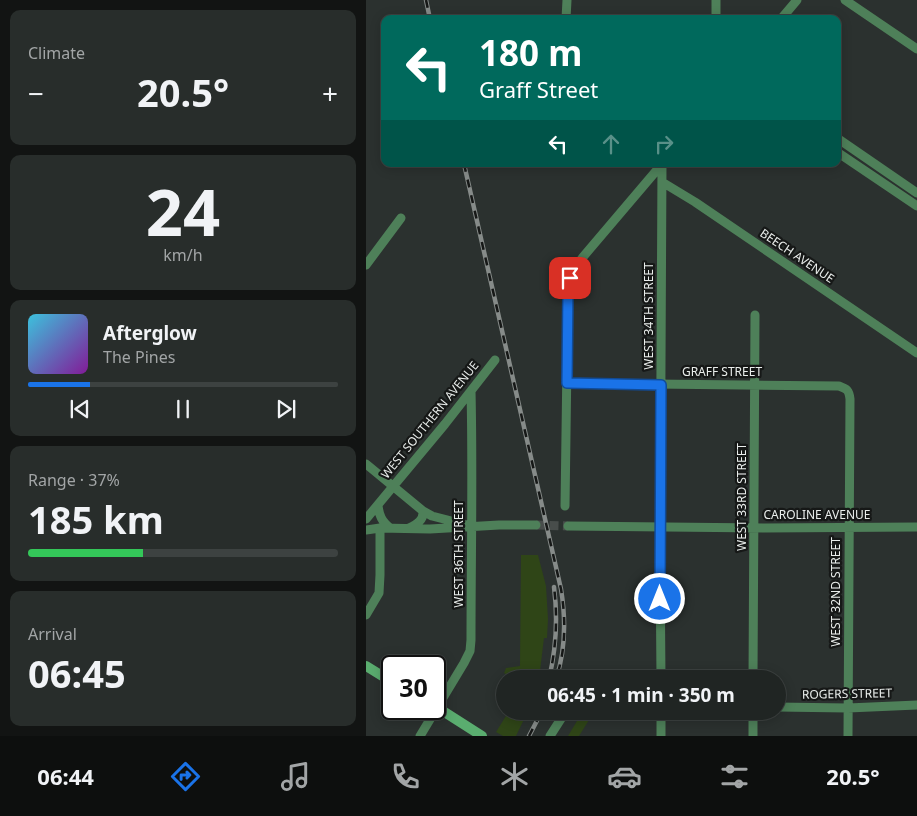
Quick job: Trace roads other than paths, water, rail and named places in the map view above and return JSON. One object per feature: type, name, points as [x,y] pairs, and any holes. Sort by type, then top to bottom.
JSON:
[{"type":"main road","points":[[366,666],[381,675]]},
{"type":"main road","points":[[446,713],[482,736]]},
{"type":"street","points":[[567,0],[567,15]]},
{"type":"street","points":[[716,0],[716,15]]},
{"type":"street","points":[[784,15],[797,0]]},
{"type":"street","points":[[844,0],[917,49]]},
{"type":"street","points":[[841,141],[917,192]]},
{"type":"street","points":[[841,155],[917,206]]},
{"type":"street","points":[[565,506],[568,289],[570,278],[583,257],[659,167]]},
{"type":"street","name":"WEST 34TH STREET","points":[[661,670],[662,167]]},
{"type":"street","name":"BEECH AVENUE","points":[[662,182],[695,202],[917,353]]},
{"type":"street","points":[[366,266],[401,218]]},
{"type":"street","name":"WEST 33RD STREET","points":[[754,670],[755,315]]},
{"type":"street","name":"WEST SOUTHERN AVENUE","points":[[366,519],[495,360]]},
{"type":"street","name":"GRAFF STREET","points":[[567,383],[755,384],[839,386],[847,389]]},
{"type":"street","name":"WEST 32ND STREET","points":[[847,389],[850,399],[848,736]]},
{"type":"street","name":"WEST 36TH STREET","points":[[446,691],[470,651],[471,640],[473,450],[471,391]]},
{"type":"street","points":[[366,464],[432,516],[471,527]]},
{"type":"street","points":[[378,505],[379,515],[390,528]]},
{"type":"street","points":[[408,528],[422,520],[423,510]]},
{"type":"street","points":[[366,530],[380,528],[430,529],[536,525]]},
{"type":"street","name":"CAROLINE AVENUE","points":[[568,526],[917,527]]},
{"type":"street","points":[[366,615],[378,593],[380,528]]},
{"type":"street","name":"ROGERS STREET","points":[[786,707],[848,708],[917,705]]},
{"type":"street","name":"WEST 36TH STREET","points":[[420,736],[429,720]]},
{"type":"street","points":[[550,736],[560,720]]},
{"type":"street","points":[[661,720],[661,736]]},
{"type":"street","points":[[753,720],[753,736]]},
{"type":"tunnel","points":[[536,525],[568,526]]},
{"type":"railway","points":[[426,0],[429,15]]},
{"type":"railway","points":[[465,167],[561,589],[564,634],[562,657],[558,670]]},
{"type":"railway","points":[[551,670],[556,633],[554,587]]},
{"type":"railway","points":[[529,736],[537,720]]}]
